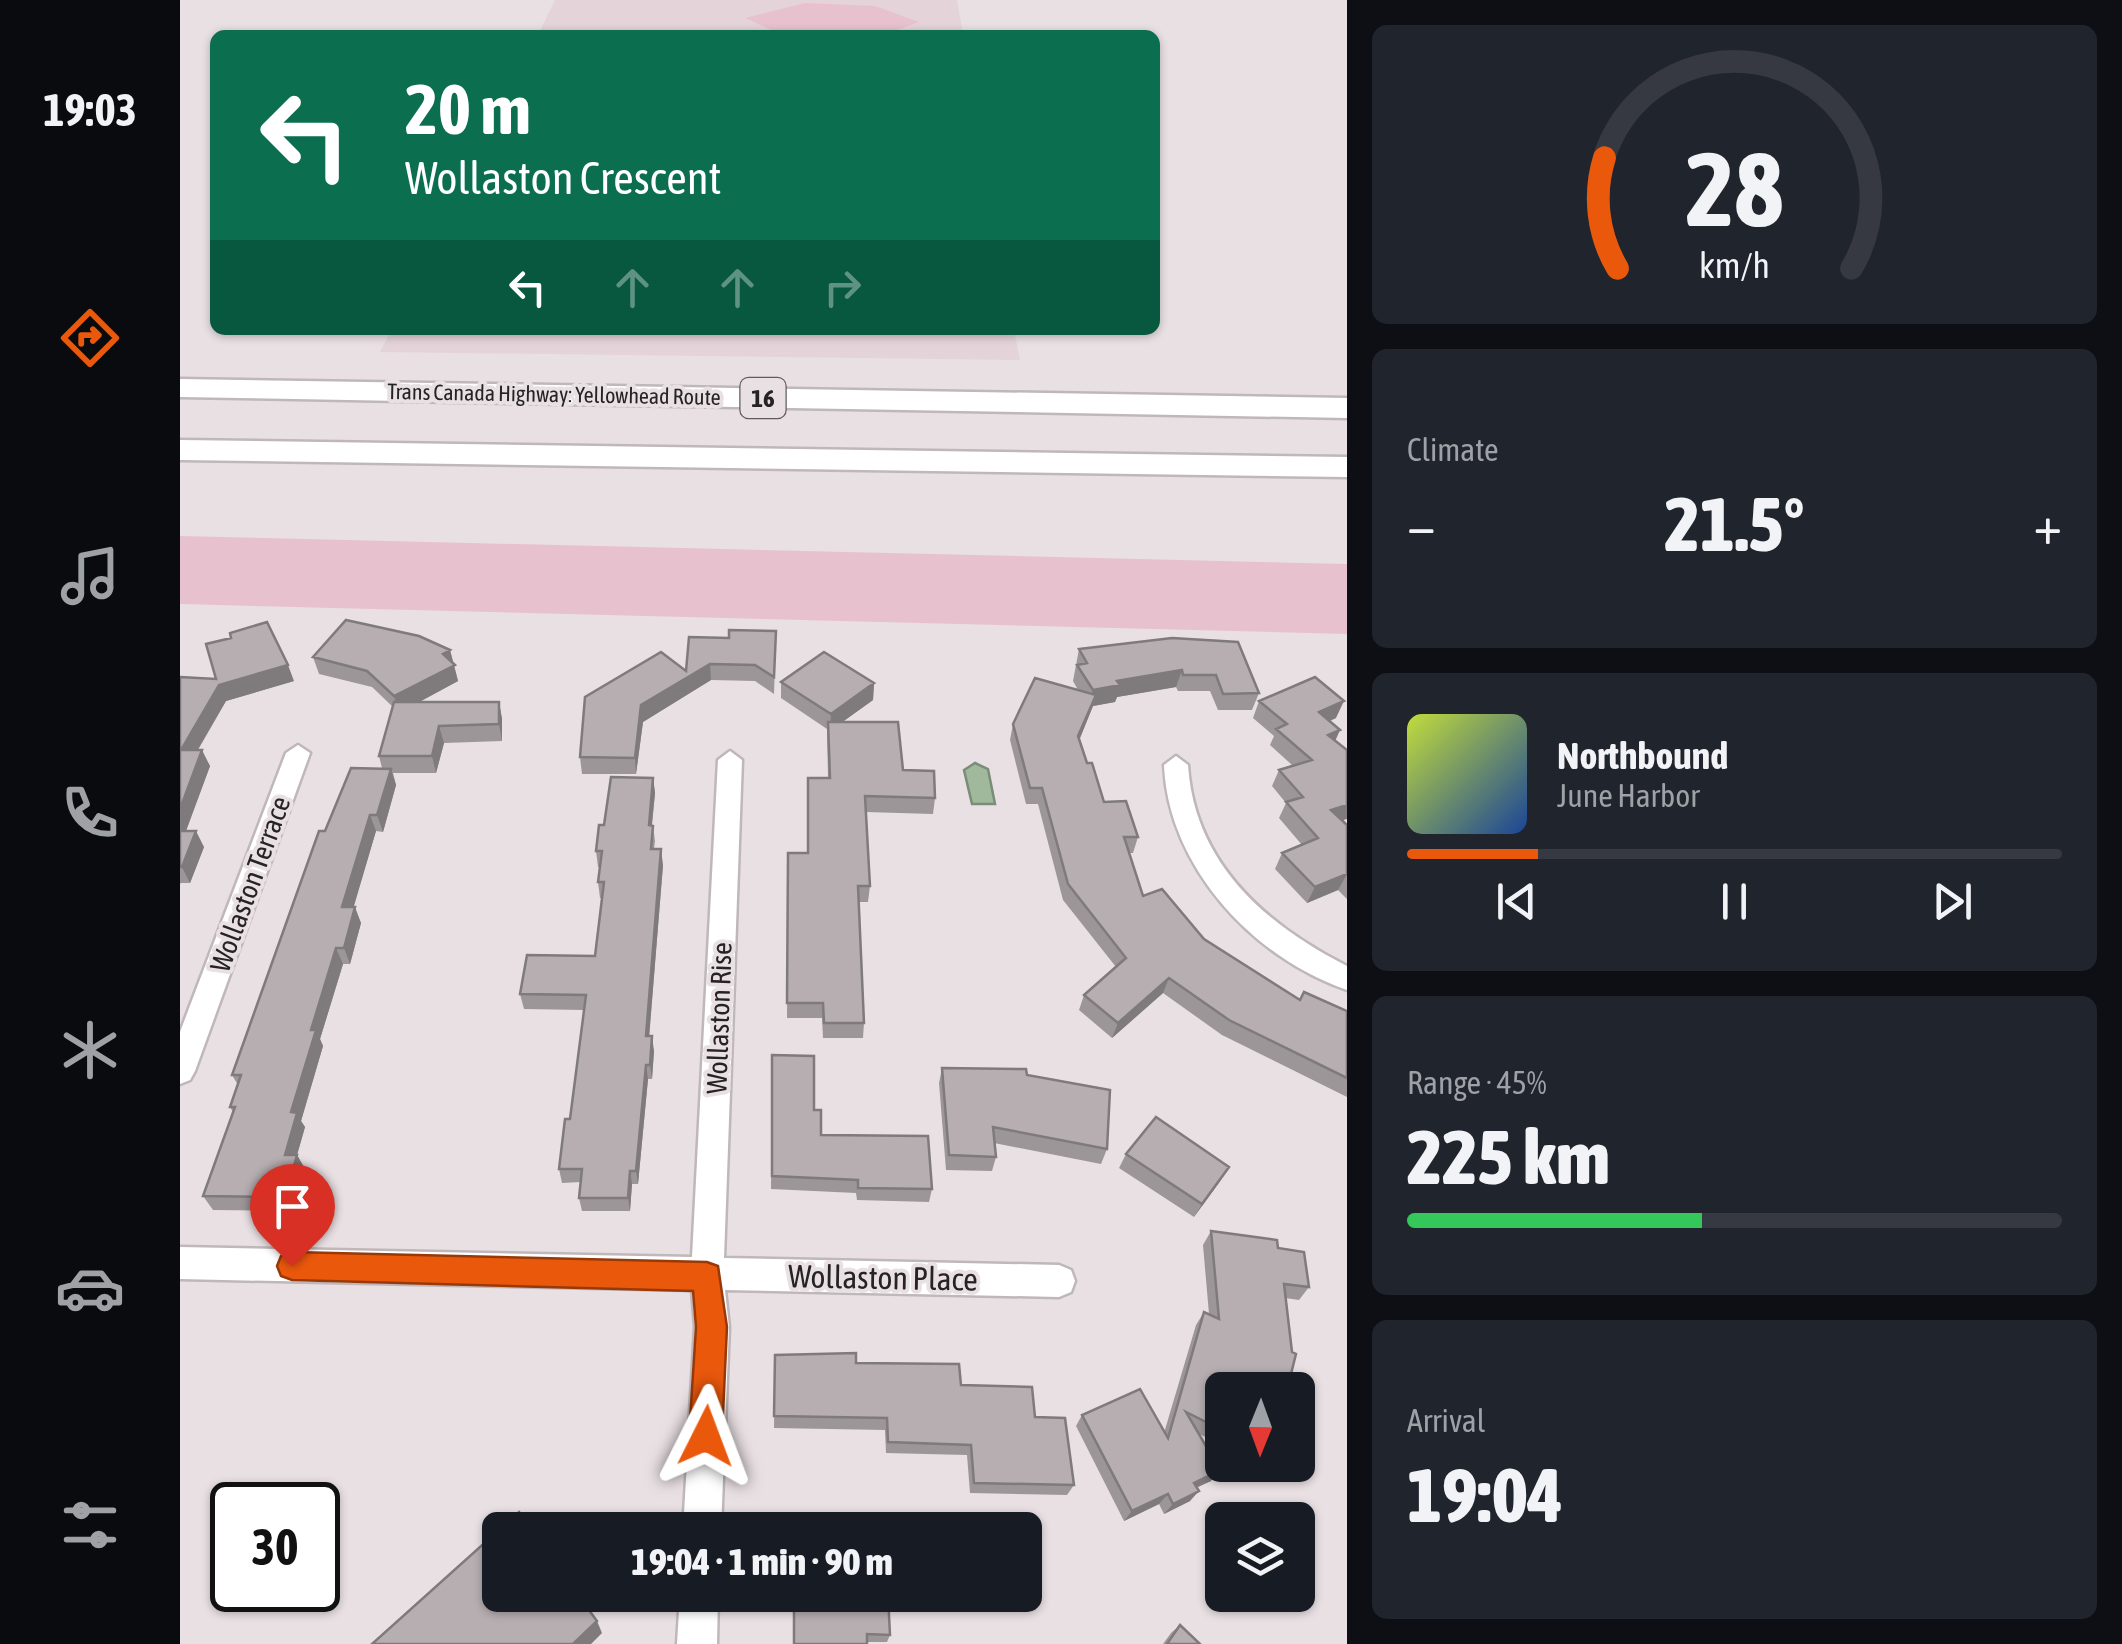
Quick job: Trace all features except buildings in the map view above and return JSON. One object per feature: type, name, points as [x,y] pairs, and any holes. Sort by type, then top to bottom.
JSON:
[{"type":"highway","name":"Trans Canada Highway: Yellowhead Route","points":[[180,388],[1347,408]]},
{"type":"highway","name":"16","points":[[180,450],[1347,467]]},
{"type":"street","name":"Wollaston Terrace","points":[[180,1071],[298,753]]},
{"type":"street","name":"Wollaston Rise","points":[[703,1512],[712,1327],[707,1276],[730,760]]},
{"type":"street","points":[[1176,765],[1180,804],[1201,852],[1227,888],[1258,925],[1306,960],[1347,979]]},
{"type":"street","name":"Wollaston Place","points":[[180,1263],[1059,1281]]},
{"type":"street","points":[[697,1644],[698,1612]]},
{"type":"shaded area","points":[[555,0],[957,0],[962,30],[540,30]]},
{"type":"shaded area","points":[[805,3],[875,6],[919,22],[897,30],[771,30],[745,18]]},
{"type":"shaded area","points":[[388,335],[1015,335],[1020,360],[380,352]]},
{"type":"shaded area","points":[[180,536],[1347,564],[1347,634],[180,604]]},
{"type":"shaded area","points":[[975,763],[988,769],[995,804],[972,804],[964,770]]},
{"type":"route","points":[[292,1266],[707,1276],[712,1327],[706,1436]]}]
